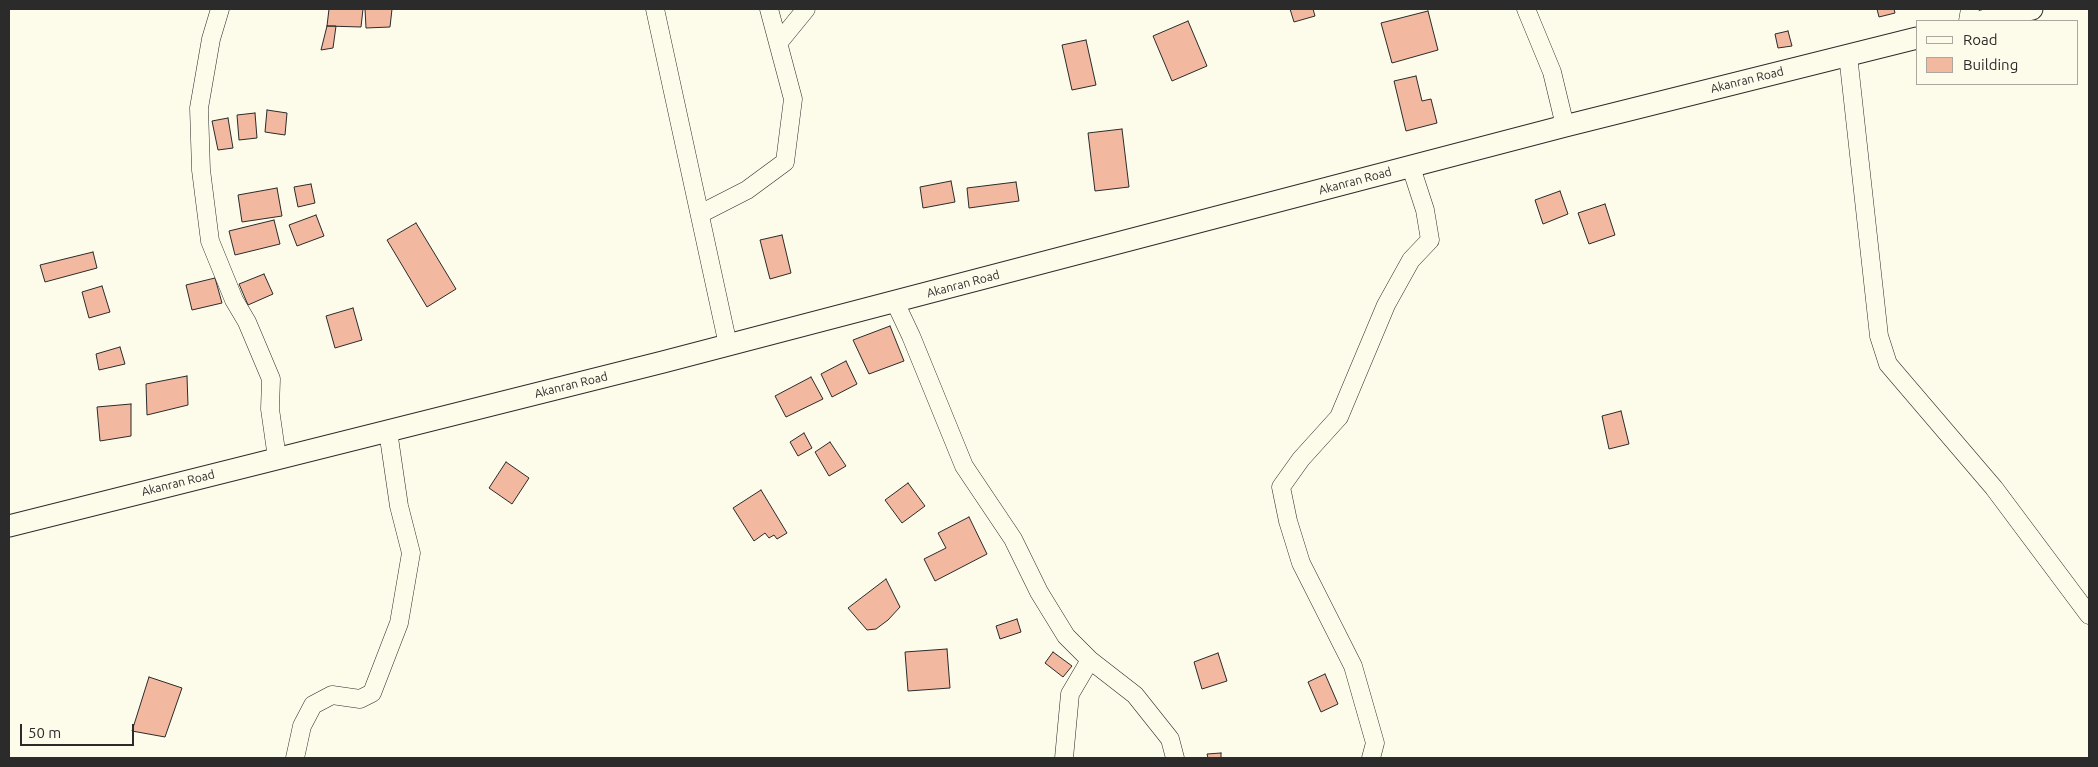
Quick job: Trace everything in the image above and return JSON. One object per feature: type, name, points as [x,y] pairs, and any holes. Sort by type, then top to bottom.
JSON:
[{"type":"main road","points":[[1986,20],[2032,9]]},
{"type":"main road","name":"Akanran Road","points":[[9,526],[728,346],[1565,126],[1916,38]]},
{"type":"street","points":[[220,9],[211,39],[199,108],[201,170],[210,241],[234,300],[247,322],[271,379],[270,410],[277,458]]},
{"type":"street","points":[[655,9],[728,346]]},
{"type":"street","points":[[700,214],[747,190],[785,162],[793,99],[769,9]]},
{"type":"street","points":[[779,42],[806,9]]},
{"type":"street","points":[[1526,9],[1552,72],[1565,126]]},
{"type":"street","points":[[1848,55],[1879,336],[1888,364],[1994,488],[2089,615]]},
{"type":"street","points":[[1371,758],[1374,743],[1353,666],[1301,563],[1288,521],[1281,487],[1301,459],[1339,417],[1386,305],[1411,260],[1430,240],[1425,210],[1410,167]]},
{"type":"street","points":[[895,302],[911,336],[964,466],[1013,539],[1039,592],[1066,636],[1090,660],[1134,695],[1170,739],[1175,758]]},
{"type":"street","points":[[295,758],[302,726],[313,706],[332,695],[360,699],[372,693],[399,623],[411,553],[399,506],[388,430]]},
{"type":"street","points":[[1064,758],[1070,694],[1090,660]]},
{"type":"building","points":[[329,9],[363,9],[361,27],[327,26]]},
{"type":"building","points":[[365,9],[392,9],[390,27],[366,28]]},
{"type":"building","points":[[1290,9],[1313,9],[1315,16],[1294,22]]},
{"type":"building","points":[[1877,9],[1894,9],[1895,13],[1879,17]]},
{"type":"building","points":[[1428,11],[1438,50],[1392,63],[1381,23]]},
{"type":"building","points":[[1188,21],[1207,66],[1172,81],[1153,36]]},
{"type":"building","points":[[327,26],[336,26],[333,48],[321,50]]},
{"type":"building","points":[[1788,31],[1792,46],[1778,48],[1775,34]]},
{"type":"building","points":[[1086,40],[1096,85],[1072,90],[1062,45]]},
{"type":"building","points":[[1416,76],[1422,101],[1431,99],[1437,123],[1406,131],[1394,81]]},
{"type":"building","points":[[267,110],[287,113],[285,135],[265,132]]},
{"type":"building","points":[[255,113],[257,138],[239,140],[237,115]]},
{"type":"building","points":[[228,118],[233,148],[218,150],[212,121]]},
{"type":"building","points":[[1122,129],[1129,187],[1095,191],[1088,133]]},
{"type":"building","points":[[951,181],[955,202],[923,208],[920,187]]},
{"type":"building","points":[[1016,182],[1019,201],[969,208],[967,188]]},
{"type":"building","points":[[311,184],[315,203],[298,207],[294,187]]},
{"type":"building","points":[[277,188],[282,216],[242,222],[238,195]]},
{"type":"building","points":[[1560,191],[1568,214],[1543,224],[1535,200]]},
{"type":"building","points":[[1605,204],[1615,235],[1589,244],[1578,213]]},
{"type":"building","points":[[316,215],[324,236],[297,246],[289,225]]},
{"type":"building","points":[[274,220],[280,244],[235,255],[229,231]]},
{"type":"building","points":[[416,223],[456,289],[427,307],[387,240]]},
{"type":"building","points":[[782,235],[791,273],[770,279],[760,240]]},
{"type":"building","points":[[93,252],[97,268],[45,282],[40,265]]},
{"type":"building","points":[[264,274],[273,294],[248,305],[239,284]]},
{"type":"building","points":[[215,278],[222,303],[192,310],[186,285]]},
{"type":"building","points":[[102,286],[110,312],[89,318],[82,292]]},
{"type":"building","points":[[353,308],[362,340],[335,348],[326,316]]},
{"type":"building","points":[[890,326],[904,361],[869,374],[853,340]]},
{"type":"building","points":[[120,347],[125,364],[99,370],[96,354]]},
{"type":"building","points":[[846,361],[857,384],[832,397],[821,374]]},
{"type":"building","points":[[187,376],[188,405],[147,415],[146,384]]},
{"type":"building","points":[[811,377],[823,399],[786,417],[775,396]]},
{"type":"building","points":[[131,404],[131,436],[100,441],[97,407]]},
{"type":"building","points":[[1621,411],[1629,444],[1609,449],[1602,416]]},
{"type":"building","points":[[804,433],[812,448],[798,456],[790,442]]},
{"type":"building","points":[[830,442],[846,466],[829,476],[815,452]]},
{"type":"building","points":[[506,462],[529,478],[512,504],[489,488]]},
{"type":"building","points":[[908,483],[925,506],[902,523],[885,500]]},
{"type":"building","points":[[761,490],[787,533],[777,539],[774,535],[769,538],[765,533],[754,541],[733,508]]},
{"type":"building","points":[[969,517],[987,554],[935,581],[924,559],[946,548],[938,533]]},
{"type":"building","points":[[886,579],[900,607],[876,629],[867,630],[848,608]]},
{"type":"building","points":[[1017,619],[1021,632],[1000,639],[996,626]]},
{"type":"building","points":[[947,649],[950,688],[908,691],[905,652]]},
{"type":"building","points":[[1053,652],[1072,666],[1063,677],[1045,663]]},
{"type":"building","points":[[1218,653],[1227,681],[1202,689],[1194,662]]},
{"type":"building","points":[[1325,674],[1338,704],[1321,712],[1308,682]]},
{"type":"building","points":[[149,677],[182,688],[165,737],[132,731]]},
{"type":"building","points":[[1221,753],[1221,758],[1208,758],[1207,754]]}]
